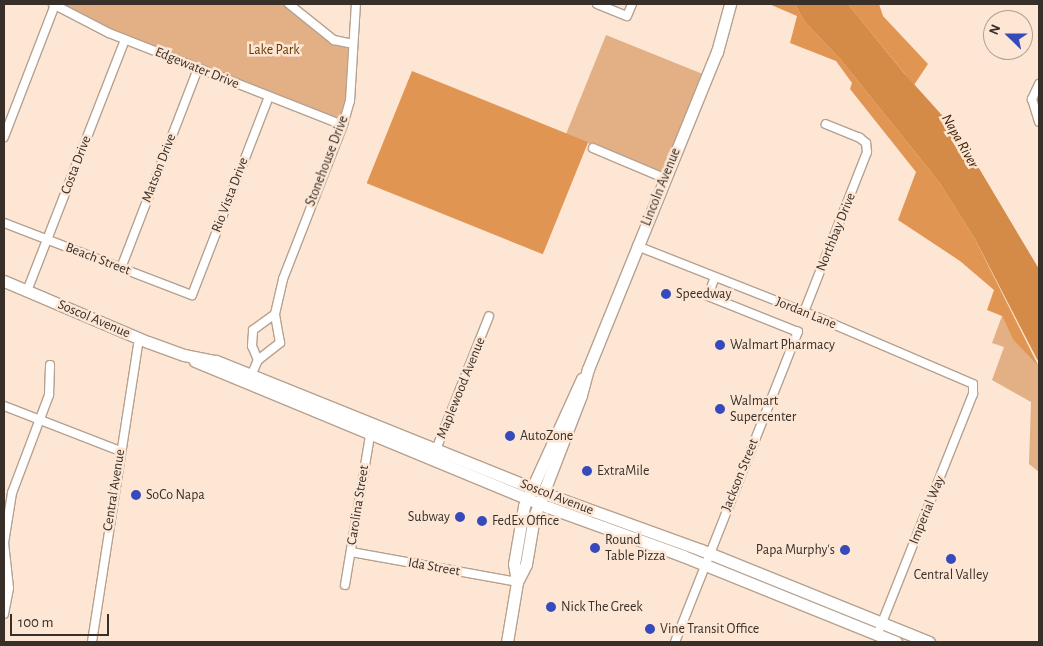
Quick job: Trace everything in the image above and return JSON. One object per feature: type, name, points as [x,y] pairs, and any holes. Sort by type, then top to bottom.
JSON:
[{"type":"main road","name":"Lincoln Avenue","points":[[507,642],[517,582],[526,564],[541,498],[581,395],[588,369],[664,178],[717,52],[730,4]]},
{"type":"main road","name":"Soscol Avenue","points":[[4,281],[184,355],[216,361],[249,380],[896,642]]},
{"type":"main road","name":"Lincoln Avenue","points":[[517,582],[514,564],[529,493],[574,393],[588,369]]},
{"type":"main road","name":"Soscol Avenue","points":[[541,498],[709,553],[929,642]]},
{"type":"street","points":[[4,137],[54,4]]},
{"type":"street","name":"Edgewater Drive","points":[[54,4],[125,39],[344,125]]},
{"type":"street","points":[[289,4],[334,40],[353,44]]},
{"type":"street","name":"Stonehouse Drive","points":[[249,380],[258,360],[280,343],[275,314],[293,250],[344,125],[350,101],[356,4]]},
{"type":"street","points":[[597,4],[627,16],[632,4]]},
{"type":"street","name":"Costa Drive","points":[[27,291],[125,39]]},
{"type":"street","name":"Matson Drive","points":[[121,268],[198,68]]},
{"type":"street","points":[[1039,84],[1032,99],[1039,122]]},
{"type":"street","name":"Rio Vista Drive","points":[[192,295],[269,96]]},
{"type":"street","name":"Northbay Drive","points":[[804,312],[868,152],[866,143],[860,138],[826,124]]},
{"type":"street","points":[[593,148],[664,178]]},
{"type":"street","name":"Beach Street","points":[[4,223],[192,295]]},
{"type":"street","name":"Jordan Lane","points":[[637,246],[804,312],[973,384]]},
{"type":"street","name":"Jackson Street","points":[[675,642],[798,332],[708,296],[715,277]]},
{"type":"street","points":[[258,360],[252,346],[253,330],[275,314]]},
{"type":"street","name":"Maplewood Avenue","points":[[434,455],[489,316]]},
{"type":"street","name":"Central Avenue","points":[[92,642],[120,451],[140,338]]},
{"type":"street","points":[[4,614],[9,588],[4,543],[12,494],[49,395],[50,365]]},
{"type":"street","name":"Imperial Way","points":[[877,634],[973,394],[973,384]]},
{"type":"street","points":[[4,406],[120,451]]},
{"type":"street","name":"Carolina Street","points":[[345,585],[371,430]]},
{"type":"street","name":"Ida Street","points":[[351,552],[517,582]]},
{"type":"green space","name":"Lake Park","points":[[53,4],[290,4],[334,40],[353,44],[343,125],[109,33]]},
{"type":"green space","points":[[606,35],[707,76],[667,175],[566,134]]},
{"type":"green space","points":[[1002,316],[1013,340],[1039,367],[1039,472],[1029,464],[1031,402],[992,380],[1004,347],[992,343]]},
{"type":"shaded area","points":[[769,4],[795,4],[804,21],[841,60],[939,182],[975,239],[1039,367],[1013,340],[1002,316],[987,310],[994,290],[960,261],[898,220],[916,172],[850,89],[852,83],[836,61],[790,43],[797,16]]},
{"type":"shaded area","points":[[848,4],[879,4],[883,16],[928,64],[914,85]]},
{"type":"shaded area","points":[[412,71],[588,142],[543,254],[367,183]]},
{"type":"water","name":"Napa River","points":[[795,4],[848,4],[904,73],[958,133],[1039,269],[1039,363],[975,239],[939,182],[841,60],[804,21]]},
{"type":"place","name":"Speedway","points":[[666,294]]},
{"type":"place","name":"Walmart Pharmacy","points":[[720,345]]},
{"type":"place","name":"Walmart Supercenter","points":[[720,409]]},
{"type":"place","name":"AutoZone","points":[[510,436]]},
{"type":"place","name":"ExtraMile","points":[[587,471]]},
{"type":"place","name":"SoCo Napa","points":[[136,495]]},
{"type":"place","name":"Subway","points":[[460,517]]},
{"type":"place","name":"FedEx Office","points":[[482,521]]},
{"type":"place","name":"Round Table Pizza","points":[[595,548]]},
{"type":"place","name":"Papa Murphy's","points":[[845,550]]},
{"type":"place","name":"Central Valley","points":[[951,559]]},
{"type":"place","name":"Nick The Greek","points":[[551,607]]},
{"type":"place","name":"Vine Transit Office","points":[[650,629]]}]
